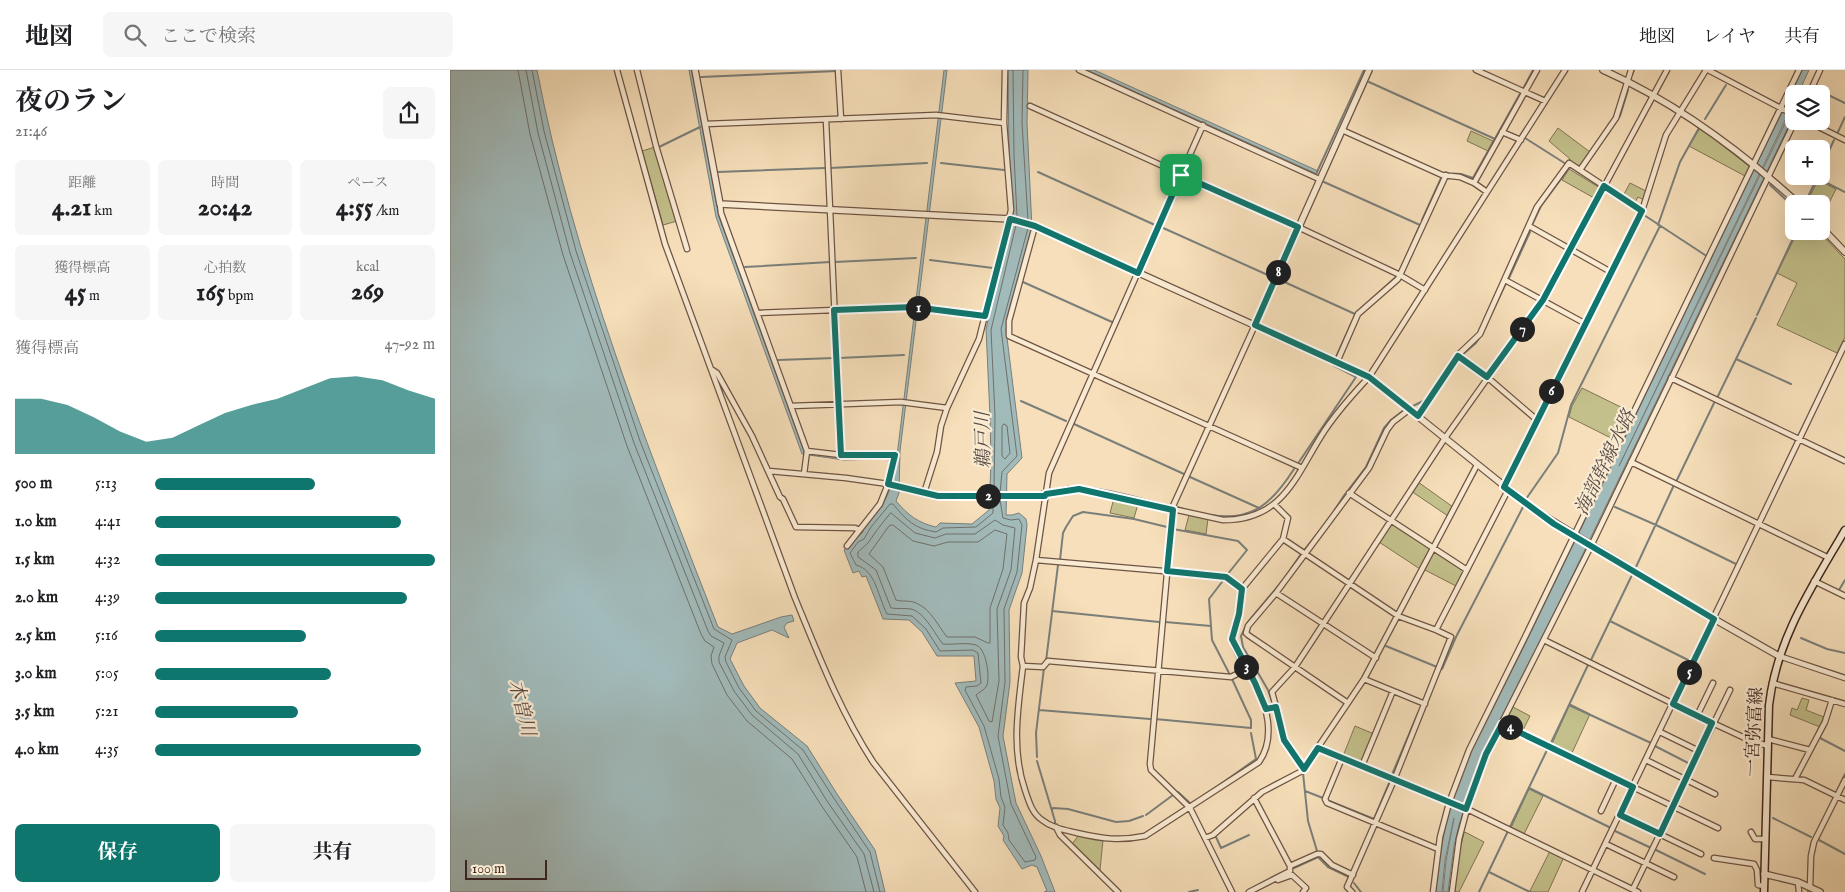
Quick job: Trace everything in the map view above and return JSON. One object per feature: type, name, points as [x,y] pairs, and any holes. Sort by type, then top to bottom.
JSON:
[{"type":"main road","name":"一宮弥富線","points":[[1762,888],[1771,683],[1794,618],[1814,581],[1843,537],[1845,530]]},
{"type":"street","points":[[617,70],[665,244],[795,598],[825,670],[858,739],[873,762],[975,892]]},
{"type":"street","points":[[637,70],[656,146],[687,249]]},
{"type":"street","points":[[695,70],[721,213],[791,406],[806,454],[804,474]]},
{"type":"street","points":[[838,70],[841,120]]},
{"type":"street","points":[[924,493],[937,452],[941,426],[976,349],[1011,219],[1004,123],[1005,70]]},
{"type":"street","points":[[1079,70],[1319,179]]},
{"type":"street","points":[[1232,892],[1190,808],[1150,768],[1173,510],[1369,70]]},
{"type":"street","points":[[1476,70],[1545,101]]},
{"type":"street","points":[[1474,184],[1537,70]]},
{"type":"street","points":[[769,471],[889,485],[938,496],[1045,495],[1079,489],[1210,518],[1236,520],[1260,513],[1275,505],[1281,499],[1336,414],[1369,377],[1565,70]]},
{"type":"street","points":[[1604,70],[1680,111],[1753,164],[1789,195]]},
{"type":"street","points":[[1580,170],[1616,118],[1631,70]]},
{"type":"street","points":[[1304,769],[1284,740],[1272,692],[1296,667],[1445,438],[1543,300],[1666,70]]},
{"type":"street","points":[[1436,630],[1506,489],[1537,420],[1642,211],[1666,135],[1707,70],[1785,112]]},
{"type":"street","points":[[1433,892],[1438,849],[1449,803],[1468,750],[1526,636],[1799,70]]},
{"type":"street","points":[[1813,85],[1820,70]]},
{"type":"street","points":[[1030,106],[1298,227],[1400,275],[1425,290]]},
{"type":"street","points":[[706,124],[940,115],[1004,123]]},
{"type":"street","points":[[826,120],[841,455]]},
{"type":"street","points":[[1203,125],[1051,465],[1036,560],[1030,588],[1024,603],[1021,657],[1023,666],[1016,724],[1019,771],[1034,812],[1048,825],[1103,839],[1126,840],[1145,836],[1260,762],[1268,744],[1269,734],[1266,709],[1232,639],[1239,614],[1242,589],[1283,540],[1288,518],[1275,505]]},
{"type":"street","points":[[1342,130],[1446,175],[1460,177],[1487,192]]},
{"type":"street","points":[[1452,892],[1454,864],[1465,809],[1486,754],[1591,546],[1791,130]]},
{"type":"street","points":[[1824,130],[1845,140]]},
{"type":"street","points":[[1502,132],[1520,140]]},
{"type":"street","points":[[1418,416],[1458,356],[1480,334],[1541,201],[1569,163],[1642,211]]},
{"type":"street","points":[[1337,362],[1358,314],[1400,275],[1446,175]]},
{"type":"street","points":[[720,204],[1011,219],[1035,226],[1369,377],[1533,510],[1574,536],[1779,656],[1845,678]]},
{"type":"street","points":[[1035,226],[1009,322],[1009,336],[1302,468]]},
{"type":"street","points":[[1529,226],[1611,272]]},
{"type":"street","points":[[1830,236],[1845,252]]},
{"type":"street","points":[[1505,280],[1586,324]]},
{"type":"street","points":[[757,313],[914,307],[985,316]]},
{"type":"street","points":[[1582,892],[1845,344]]},
{"type":"street","points":[[1458,356],[1487,377],[1537,420]]},
{"type":"street","points":[[710,370],[717,374],[752,436],[796,527],[855,528],[859,530]]},
{"type":"street","points":[[1671,378],[1845,461]]},
{"type":"street","points":[[791,406],[901,402],[948,408]]},
{"type":"street","points":[[1348,703],[1246,633],[1248,626],[1306,554],[1369,468],[1387,430],[1393,422],[1410,409]]},
{"type":"street","points":[[806,454],[894,459],[889,485],[880,504],[847,546]]},
{"type":"street","points":[[1631,462],[1829,558]]},
{"type":"street","points":[[1205,838],[1213,834],[1262,792],[1304,769],[1376,658],[1477,465]]},
{"type":"street","points":[[1350,493],[1467,570]]},
{"type":"street","points":[[1283,540],[1398,616],[1451,637],[1394,780],[1346,890],[1352,892]]},
{"type":"street","points":[[1036,560],[1226,577],[1242,589]]},
{"type":"street","points":[[1814,581],[1845,596]]},
{"type":"street","points":[[1276,593],[1376,658]]},
{"type":"street","points":[[1544,640],[1747,739],[1810,750]]},
{"type":"street","points":[[1023,666],[1043,667],[1048,661],[1231,677],[1246,669]]},
{"type":"street","points":[[1364,679],[1425,704]]},
{"type":"street","points":[[1697,716],[1714,683]]},
{"type":"street","points":[[1771,683],[1845,704]]},
{"type":"street","points":[[1318,748],[1465,809],[1636,891],[1646,863],[1712,723],[1730,690]]},
{"type":"street","points":[[1362,766],[1393,691]]},
{"type":"street","points":[[1795,779],[1824,722],[1832,700]]},
{"type":"street","points":[[1266,709],[1276,707]]},
{"type":"street","points":[[1502,724],[1718,828]]},
{"type":"street","points":[[1660,732],[1699,751]]},
{"type":"street","points":[[1342,758],[1325,801],[1438,849]]},
{"type":"street","points":[[1646,760],[1715,794]]},
{"type":"street","points":[[1768,777],[1795,779],[1812,783],[1845,800]]},
{"type":"street","points":[[1601,811],[1616,779]]},
{"type":"street","points":[[1810,887],[1811,856],[1814,842],[1845,780]]},
{"type":"street","points":[[1254,798],[1290,866],[1290,871],[1259,889]]},
{"type":"street","points":[[1620,815],[1701,854]]},
{"type":"street","points":[[1056,827],[1060,835],[1118,892]]},
{"type":"street","points":[[1751,832],[1755,838],[1765,839]]},
{"type":"street","points":[[1606,844],[1674,877]]},
{"type":"street","points":[[1290,866],[1319,853],[1332,865],[1353,875]]},
{"type":"street","points":[[1714,858],[1754,864],[1762,888]]},
{"type":"street","points":[[1764,874],[1798,882],[1820,892]]},
{"type":"street","points":[[1250,892],[1292,875],[1306,888],[1302,892]]},
{"type":"street","points":[[1798,882],[1799,892]]},
{"type":"street","points":[[1751,884],[1762,888]]},
{"type":"shaded area","points":[[1558,128],[1590,152],[1580,167],[1569,162],[1570,159],[1549,141]]},
{"type":"shaded area","points":[[1700,128],[1750,167],[1745,176],[1689,146]]},
{"type":"shaded area","points":[[1471,131],[1493,141],[1488,151],[1467,141]]},
{"type":"shaded area","points":[[655,147],[677,221],[663,225],[642,151]]},
{"type":"shaded area","points":[[1569,169],[1600,188],[1594,198],[1562,180]]},
{"type":"shaded area","points":[[1630,183],[1646,191],[1644,200],[1638,197],[1634,204],[1623,196]]},
{"type":"shaded area","points":[[1816,185],[1828,185],[1836,189],[1830,201],[1830,195],[1810,195]]},
{"type":"shaded area","points":[[1794,240],[1827,240],[1845,259],[1845,337],[1837,353],[1777,325],[1797,283],[1777,273]]},
{"type":"shaded area","points":[[1582,388],[1631,412],[1617,441],[1569,417],[1572,406]]},
{"type":"shaded area","points":[[1418,482],[1453,507],[1448,516],[1411,491]]},
{"type":"shaded area","points":[[1114,498],[1138,504],[1134,518],[1110,513]]},
{"type":"shaded area","points":[[1189,515],[1208,519],[1206,534],[1185,530]]},
{"type":"shaded area","points":[[1390,523],[1429,547],[1430,550],[1420,569],[1379,542]]},
{"type":"shaded area","points":[[1433,552],[1463,569],[1464,572],[1456,586],[1425,570]]},
{"type":"shaded area","points":[[1802,698],[1809,700],[1806,710],[1824,717],[1820,727],[1790,715],[1792,708],[1797,710]]},
{"type":"shaded area","points":[[1570,704],[1590,714],[1571,755],[1551,746]]},
{"type":"shaded area","points":[[1513,707],[1530,716],[1522,732],[1505,723]]},
{"type":"shaded area","points":[[1355,726],[1374,734],[1363,762],[1359,763],[1343,756]]},
{"type":"shaded area","points":[[1529,789],[1543,796],[1523,836],[1510,830]]},
{"type":"shaded area","points":[[1465,832],[1484,842],[1459,892],[1454,892],[1457,861]]},
{"type":"shaded area","points":[[1079,835],[1103,840],[1100,870],[1072,844]]},
{"type":"shaded area","points":[[1550,851],[1564,857],[1548,892],[1532,892],[1530,891]]},
{"type":"water","name":"木曽川","points":[[450,70],[537,70],[552,142],[592,283],[639,421],[718,627],[732,634],[781,617],[792,615],[794,621],[787,623],[784,627],[789,638],[772,630],[737,643],[730,659],[744,686],[760,708],[807,746],[875,850],[885,892],[450,892]]},
{"type":"water","points":[[689,70],[692,70],[719,217],[804,451],[848,458],[897,456],[944,70],[947,70],[900,451],[899,493],[896,501],[914,518],[936,527],[940,523],[972,524],[989,510],[991,463],[986,329],[1012,218],[1008,70],[1028,70],[1027,123],[1032,229],[1006,330],[1022,458],[1007,474],[1006,515],[1019,513],[1026,519],[1027,525],[1022,573],[1009,610],[1010,682],[1003,736],[1016,803],[1041,856],[1055,892],[1044,892],[1047,891],[1037,867],[1032,865],[1022,869],[1003,840],[1004,836],[998,826],[1000,808],[996,799],[994,781],[979,727],[955,683],[976,681],[974,656],[937,656],[922,632],[909,620],[883,619],[866,576],[862,577],[859,571],[853,573],[844,550],[863,532],[865,526],[883,504],[893,480],[896,461],[883,459],[844,460],[802,454],[716,217]]},
{"type":"water","points":[[1087,70],[1094,70],[1318,171],[1317,174]]},
{"type":"water","points":[[1802,70],[1809,70],[1802,85],[1795,85]]},
{"type":"water","points":[[1785,105],[1785,121],[1619,466],[1785,124],[1785,130],[1787,130],[1540,643],[1483,755],[1459,825],[1454,846],[1448,892],[1443,892],[1446,861],[1454,818],[1445,860],[1442,892],[1435,892],[1447,817],[1457,784],[1471,751],[1529,636]]},
{"type":"waterway","points":[[1317,172],[1364,70]]},
{"type":"waterway","points":[[1523,89],[1533,70]]},
{"type":"waterway","points":[[1632,75],[1634,70]]},
{"type":"waterway","points":[[701,77],[837,71]]},
{"type":"waterway","points":[[1369,82],[1495,139]]},
{"type":"waterway","points":[[1705,119],[1726,85]]},
{"type":"waterway","points":[[1583,169],[1620,116],[1628,90]]},
{"type":"waterway","points":[[1444,174],[1461,174],[1473,178],[1521,92]]},
{"type":"waterway","points":[[1830,96],[1845,103]]},
{"type":"waterway","points":[[1838,132],[1845,117]]},
{"type":"waterway","points":[[659,147],[700,127]]},
{"type":"waterway","points":[[1658,225],[1680,162],[1699,128]]},
{"type":"waterway","points":[[1525,138],[1566,164]]},
{"type":"waterway","points":[[1830,149],[1834,140]]},
{"type":"waterway","points":[[830,168],[927,163]]},
{"type":"waterway","points":[[941,163],[1004,170]]},
{"type":"waterway","points":[[1570,167],[1601,187]]},
{"type":"waterway","points":[[1532,225],[1541,206],[1570,167]]},
{"type":"waterway","points":[[718,172],[825,168]]},
{"type":"waterway","points":[[1038,172],[1155,225]]},
{"type":"waterway","points":[[1422,220],[1442,176]]},
{"type":"waterway","points":[[1324,182],[1420,225],[1399,273]]},
{"type":"waterway","points":[[1830,184],[1845,192]]},
{"type":"waterway","points":[[1770,185],[1785,199]]},
{"type":"waterway","points":[[1809,195],[1814,185]]},
{"type":"waterway","points":[[1606,191],[1639,212]]},
{"type":"waterway","points":[[1644,215],[1705,255]]},
{"type":"waterway","points":[[1526,499],[1558,453],[1571,405],[1660,226]]},
{"type":"waterway","points":[[1161,227],[1270,276]]},
{"type":"waterway","points":[[1509,278],[1530,232]]},
{"type":"waterway","points":[[1757,315],[1792,240]]},
{"type":"waterway","points":[[835,262],[916,258]]},
{"type":"waterway","points":[[930,260],[993,268]]},
{"type":"waterway","points":[[745,267],[830,262]]},
{"type":"waterway","points":[[1336,357],[1356,313],[1397,276]]},
{"type":"waterway","points":[[1280,280],[1355,314]]},
{"type":"waterway","points":[[1023,282],[1112,322]]},
{"type":"waterway","points":[[1490,317],[1506,283]]},
{"type":"waterway","points":[[1717,398],[1756,318]]},
{"type":"waterway","points":[[1461,356],[1476,343],[1482,334]]},
{"type":"waterway","points":[[839,358],[904,355]]},
{"type":"waterway","points":[[778,360],[835,358]]},
{"type":"waterway","points":[[1736,359],[1791,384]]},
{"type":"waterway","points":[[1436,395],[1457,362]]},
{"type":"waterway","points":[[1299,462],[1356,377],[1333,365]]},
{"type":"waterway","points":[[1413,406],[1425,400]]},
{"type":"waterway","points":[[1021,401],[1066,421]]},
{"type":"waterway","points":[[1676,482],[1715,401]]},
{"type":"waterway","points":[[1349,489],[1366,467],[1384,428],[1404,410]]},
{"type":"waterway","points":[[1074,424],[1184,474]]},
{"type":"waterway","points":[[1211,515],[1239,515],[1260,507],[1270,500],[1294,469]]},
{"type":"waterway","points":[[1190,477],[1259,508]]},
{"type":"waterway","points":[[1636,567],[1674,485]]},
{"type":"waterway","points":[[1050,490],[1080,487],[1124,494],[1168,505]]},
{"type":"waterway","points":[[1334,511],[1345,494]]},
{"type":"waterway","points":[[1177,507],[1187,510]]},
{"type":"waterway","points":[[1442,669],[1456,637],[1523,507]]},
{"type":"waterway","points":[[1615,507],[1736,564]]},
{"type":"waterway","points":[[1060,560],[1063,533],[1073,516],[1083,512],[1134,519],[1167,527]]},
{"type":"waterway","points":[[1173,529],[1238,541],[1247,550],[1227,575]]},
{"type":"waterway","points":[[1305,549],[1317,534]]},
{"type":"waterway","points":[[1273,704],[1268,690],[1243,647],[1241,636],[1248,622],[1284,579],[1301,554]]},
{"type":"waterway","points":[[1046,661],[1058,565]]},
{"type":"waterway","points":[[1591,660],[1632,575]]},
{"type":"waterway","points":[[1225,578],[1209,599],[1212,640],[1230,675]]},
{"type":"waterway","points":[[1839,590],[1845,580]]},
{"type":"waterway","points":[[1052,611],[1159,622]]},
{"type":"waterway","points":[[1610,621],[1690,661]]},
{"type":"waterway","points":[[1165,622],[1211,626]]},
{"type":"waterway","points":[[1801,638],[1827,649],[1845,653]]},
{"type":"waterway","points":[[1386,646],[1437,667]]},
{"type":"waterway","points":[[1550,745],[1588,665]]},
{"type":"waterway","points":[[1037,757],[1036,733],[1044,668]]},
{"type":"waterway","points":[[1155,719],[1251,728],[1251,720],[1232,679]]},
{"type":"waterway","points":[[1569,705],[1651,743]]},
{"type":"waterway","points":[[1039,710],[1150,719]]},
{"type":"waterway","points":[[1391,777],[1418,713]]},
{"type":"waterway","points":[[1211,791],[1256,759],[1251,733]]},
{"type":"waterway","points":[[1820,738],[1845,751]]},
{"type":"waterway","points":[[1284,743],[1299,768]]},
{"type":"waterway","points":[[1655,746],[1690,764]]},
{"type":"waterway","points":[[1509,829],[1548,748]]},
{"type":"waterway","points":[[1037,761],[1055,825]]},
{"type":"waterway","points":[[1303,773],[1308,821],[1317,851]]},
{"type":"waterway","points":[[1836,794],[1845,774]]},
{"type":"waterway","points":[[1327,800],[1374,819],[1390,781]]},
{"type":"waterway","points":[[1529,788],[1611,828]]},
{"type":"waterway","points":[[1305,791],[1323,798]]},
{"type":"waterway","points":[[1177,793],[1192,803]]},
{"type":"waterway","points":[[1146,815],[1173,795]]},
{"type":"waterway","points":[[1052,810],[1053,808],[1068,809],[1116,822],[1129,821],[1143,816]]},
{"type":"waterway","points":[[1773,818],[1811,837]]},
{"type":"waterway","points":[[1479,892],[1508,831]]},
{"type":"waterway","points":[[1615,831],[1649,847]]},
{"type":"waterway","points":[[1216,837],[1221,848],[1249,835]]},
{"type":"waterway","points":[[1819,840],[1845,854]]},
{"type":"waterway","points":[[1656,850],[1705,874]]},
{"type":"waterway","points":[[1294,868],[1318,857],[1328,867],[1349,877]]},
{"type":"waterway","points":[[1808,881],[1809,862]]},
{"type":"waterway","points":[[1271,878],[1287,870]]},
{"type":"waterway","points":[[1489,872],[1530,892]]},
{"type":"waterway","points":[[1354,883],[1361,892]]},
{"type":"waterway","points":[[1189,892],[1198,890]]},
{"type":"route","points":[[1181,175],[1298,227],[1255,325],[1369,377],[1418,416],[1458,356],[1487,377],[1543,300],[1604,186],[1642,211],[1504,487],[1554,524],[1714,619],[1673,704],[1712,723],[1660,834],[1620,815],[1633,787],[1502,724],[1486,754],[1466,809],[1318,748],[1304,769],[1284,740],[1276,707],[1266,709],[1255,683],[1233,643],[1232,635],[1239,614],[1242,589],[1226,577],[1167,571],[1173,510],[1079,489],[1046,494],[1045,496],[938,496],[888,484],[895,455],[841,455],[834,310],[914,307],[985,316],[1010,219],[1035,226],[1138,273],[1181,175]]},
{"type":"water label","name":"鵜戸川","points":[[984,440]]},
{"type":"water label","name":"海部幹線水路","points":[[1606,463]]}]
